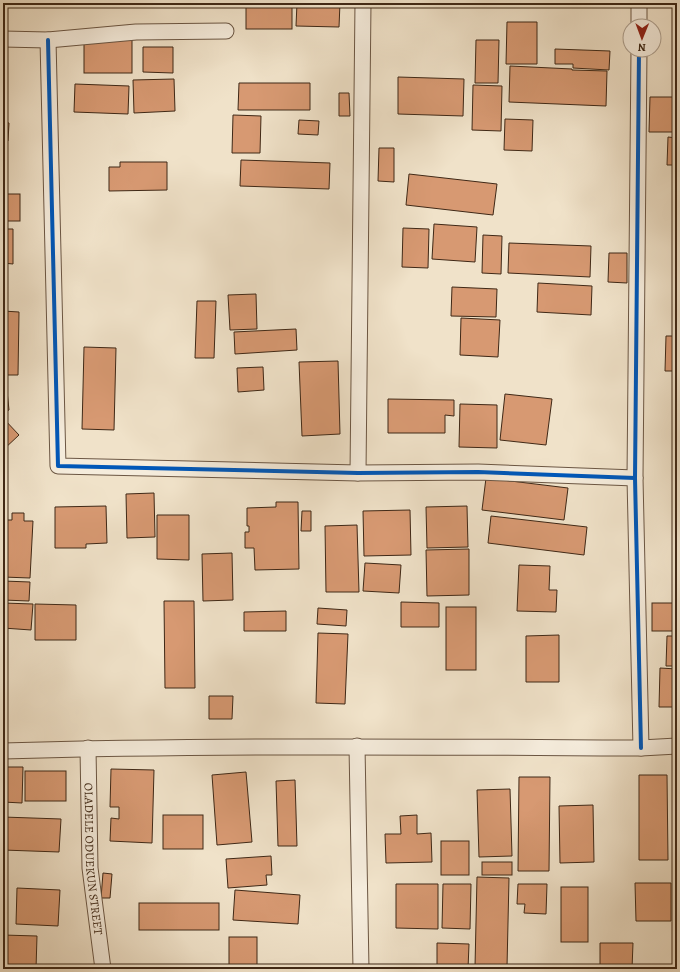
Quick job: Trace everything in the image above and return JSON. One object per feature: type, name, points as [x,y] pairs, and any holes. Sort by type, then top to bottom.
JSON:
[{"type":"street","points":[[358,473],[363,3]]},
{"type":"street","points":[[639,3],[639,18]]},
{"type":"street","points":[[3,39],[48,40],[136,32],[226,31]]},
{"type":"street","points":[[48,40],[58,466],[358,473],[478,472],[635,478]]},
{"type":"street","points":[[639,58],[635,478],[641,748]]},
{"type":"street","points":[[3,751],[88,748],[357,746],[641,748],[677,746]]},
{"type":"street","points":[[357,746],[361,969]]},
{"type":"street","name":"OLADELE ODUEKUN STREET","points":[[88,748],[90,868],[103,969]]},
{"type":"building","points":[[246,3],[292,3],[292,29],[246,29]]},
{"type":"building","points":[[297,3],[340,3],[339,27],[296,26]]},
{"type":"building","points":[[507,22],[537,22],[537,64],[506,64]]},
{"type":"building","points":[[84,38],[132,38],[132,73],[84,73]]},
{"type":"building","points":[[476,40],[499,40],[498,83],[475,83]]},
{"type":"building","points":[[143,47],[173,47],[173,73],[143,72]]},
{"type":"building","points":[[555,49],[610,51],[609,70],[573,68],[573,64],[555,64]]},
{"type":"building","points":[[510,66],[607,71],[606,106],[509,102]]},
{"type":"building","points":[[398,77],[464,79],[463,116],[398,114]]},
{"type":"building","points":[[174,79],[175,111],[134,113],[133,80]]},
{"type":"building","points":[[239,83],[310,83],[310,110],[238,110]]},
{"type":"building","points":[[75,84],[129,86],[128,114],[74,112]]},
{"type":"building","points":[[473,85],[502,86],[501,131],[472,130]]},
{"type":"building","points":[[339,93],[349,93],[350,116],[339,116]]},
{"type":"building","points":[[650,97],[677,97],[677,132],[649,132]]},
{"type":"building","points":[[233,115],[261,116],[260,153],[232,153]]},
{"type":"building","points":[[505,119],[533,120],[532,151],[504,150]]},
{"type":"building","points":[[299,120],[319,121],[318,135],[298,134]]},
{"type":"building","points":[[3,122],[9,123],[8,141],[3,140]]},
{"type":"building","points":[[668,137],[677,138],[677,165],[667,165]]},
{"type":"building","points":[[379,148],[394,148],[394,182],[378,181]]},
{"type":"building","points":[[241,160],[330,163],[329,189],[240,186]]},
{"type":"building","points":[[120,162],[167,162],[167,190],[109,191],[109,167],[120,167]]},
{"type":"building","points":[[409,174],[497,184],[493,215],[406,205]]},
{"type":"building","points":[[3,194],[20,194],[20,221],[3,221]]},
{"type":"building","points":[[434,224],[477,227],[475,262],[432,259]]},
{"type":"building","points":[[403,228],[429,229],[428,268],[402,267]]},
{"type":"building","points":[[3,229],[13,229],[13,264],[3,263]]},
{"type":"building","points":[[483,235],[502,236],[501,274],[482,273]]},
{"type":"building","points":[[509,243],[591,246],[590,277],[508,273]]},
{"type":"building","points":[[609,253],[627,253],[627,283],[608,282]]},
{"type":"building","points":[[538,283],[592,286],[591,315],[537,312]]},
{"type":"building","points":[[452,287],[497,289],[496,317],[451,316]]},
{"type":"building","points":[[256,294],[257,329],[230,330],[228,295]]},
{"type":"building","points":[[197,301],[216,301],[214,358],[195,358]]},
{"type":"building","points":[[3,311],[19,312],[18,375],[3,375]]},
{"type":"building","points":[[461,318],[500,320],[498,357],[460,355]]},
{"type":"building","points":[[296,329],[297,350],[235,354],[234,332]]},
{"type":"building","points":[[666,336],[677,336],[677,371],[665,371]]},
{"type":"building","points":[[84,347],[116,348],[114,430],[82,429]]},
{"type":"building","points":[[338,361],[340,434],[302,436],[299,362]]},
{"type":"building","points":[[263,367],[264,390],[238,392],[237,368]]},
{"type":"building","points":[[3,391],[7,391],[9,410],[3,413]]},
{"type":"building","points":[[505,394],[552,399],[546,445],[500,440]]},
{"type":"building","points":[[388,399],[454,400],[454,416],[445,415],[445,433],[388,433]]},
{"type":"building","points":[[460,404],[497,405],[497,448],[459,447]]},
{"type":"building","points":[[3,418],[19,435],[3,450]]},
{"type":"building","points":[[677,429],[677,461],[676,461],[675,430]]},
{"type":"building","points":[[486,478],[568,488],[564,520],[482,510]]},
{"type":"building","points":[[154,493],[155,537],[127,538],[126,494]]},
{"type":"building","points":[[276,502],[298,502],[299,569],[255,570],[254,548],[245,548],[245,532],[249,532],[249,526],[247,526],[247,508],[276,507]]},
{"type":"building","points":[[106,506],[107,543],[86,544],[86,548],[55,548],[55,507]]},
{"type":"building","points":[[467,506],[468,547],[427,548],[426,507]]},
{"type":"building","points":[[410,510],[411,555],[364,556],[363,511]]},
{"type":"building","points":[[302,511],[311,511],[311,531],[301,531]]},
{"type":"building","points":[[12,513],[24,513],[24,521],[33,521],[30,578],[3,577],[3,520],[12,520]]},
{"type":"building","points":[[157,515],[189,515],[189,560],[157,559]]},
{"type":"building","points":[[491,516],[587,527],[584,555],[488,543]]},
{"type":"building","points":[[357,525],[359,592],[326,592],[325,526]]},
{"type":"building","points":[[469,549],[469,595],[427,596],[426,550]]},
{"type":"building","points":[[232,553],[233,600],[203,601],[202,554]]},
{"type":"building","points":[[365,563],[401,565],[399,593],[363,591]]},
{"type":"building","points":[[519,565],[550,566],[549,590],[557,590],[556,612],[517,611]]},
{"type":"building","points":[[3,581],[30,582],[29,601],[3,600]]},
{"type":"building","points":[[164,601],[194,601],[195,688],[165,688]]},
{"type":"building","points":[[401,602],[439,603],[439,627],[401,627]]},
{"type":"building","points":[[3,603],[33,604],[31,630],[3,628]]},
{"type":"building","points":[[652,603],[677,603],[677,631],[652,631]]},
{"type":"building","points":[[35,604],[76,605],[76,640],[35,640]]},
{"type":"building","points":[[446,607],[476,607],[476,670],[446,670]]},
{"type":"building","points":[[318,608],[347,610],[346,626],[317,624]]},
{"type":"building","points":[[286,611],[286,631],[244,631],[244,612]]},
{"type":"building","points":[[318,633],[348,634],[345,704],[316,703]]},
{"type":"building","points":[[559,635],[559,682],[526,682],[526,636]]},
{"type":"building","points":[[667,636],[677,636],[677,666],[666,666]]},
{"type":"building","points":[[660,668],[677,669],[677,707],[659,707]]},
{"type":"building","points":[[209,696],[233,696],[232,719],[209,719]]},
{"type":"building","points":[[3,767],[23,767],[22,803],[3,802]]},
{"type":"building","points":[[111,769],[154,770],[152,843],[110,841],[111,818],[119,819],[119,807],[110,807]]},
{"type":"building","points":[[25,771],[66,771],[66,801],[25,801]]},
{"type":"building","points":[[246,772],[252,842],[217,845],[212,775]]},
{"type":"building","points":[[639,775],[667,775],[668,860],[639,860]]},
{"type":"building","points":[[519,777],[550,777],[549,871],[518,871]]},
{"type":"building","points":[[295,780],[297,846],[278,846],[276,781]]},
{"type":"building","points":[[510,789],[512,856],[479,857],[477,790]]},
{"type":"building","points":[[593,805],[594,862],[560,863],[559,806]]},
{"type":"building","points":[[163,815],[203,815],[203,849],[163,849]]},
{"type":"building","points":[[417,815],[417,834],[431,833],[432,862],[386,863],[385,834],[401,834],[400,816]]},
{"type":"building","points":[[3,817],[61,819],[59,852],[3,850]]},
{"type":"building","points":[[441,841],[469,841],[469,875],[441,875]]},
{"type":"building","points":[[271,856],[272,875],[266,875],[267,885],[228,888],[226,859]]},
{"type":"building","points":[[482,862],[512,862],[512,875],[482,875]]},
{"type":"building","points":[[103,873],[112,874],[110,898],[101,898]]},
{"type":"building","points":[[477,877],[509,878],[507,967],[475,967]]},
{"type":"building","points":[[635,883],[671,883],[671,921],[636,921]]},
{"type":"building","points":[[396,884],[438,884],[438,929],[396,928]]},
{"type":"building","points":[[443,884],[471,884],[470,929],[442,928]]},
{"type":"building","points":[[518,884],[547,884],[546,914],[524,913],[525,904],[517,904]]},
{"type":"building","points":[[561,887],[588,887],[588,942],[561,942]]},
{"type":"building","points":[[17,888],[60,890],[58,926],[16,924]]},
{"type":"building","points":[[235,890],[300,895],[298,924],[233,920]]},
{"type":"building","points":[[139,903],[219,903],[219,930],[139,930]]},
{"type":"building","points":[[3,935],[37,936],[36,969],[3,969]]},
{"type":"building","points":[[229,937],[257,937],[257,969],[229,969]]},
{"type":"building","points":[[437,943],[469,944],[468,969],[437,969]]},
{"type":"building","points":[[600,943],[633,943],[632,969],[600,969]]},
{"type":"cycle path","points":[[48,40],[58,466],[358,473],[478,472],[635,478]]},
{"type":"cycle path","points":[[639,58],[635,478],[641,748]]}]
